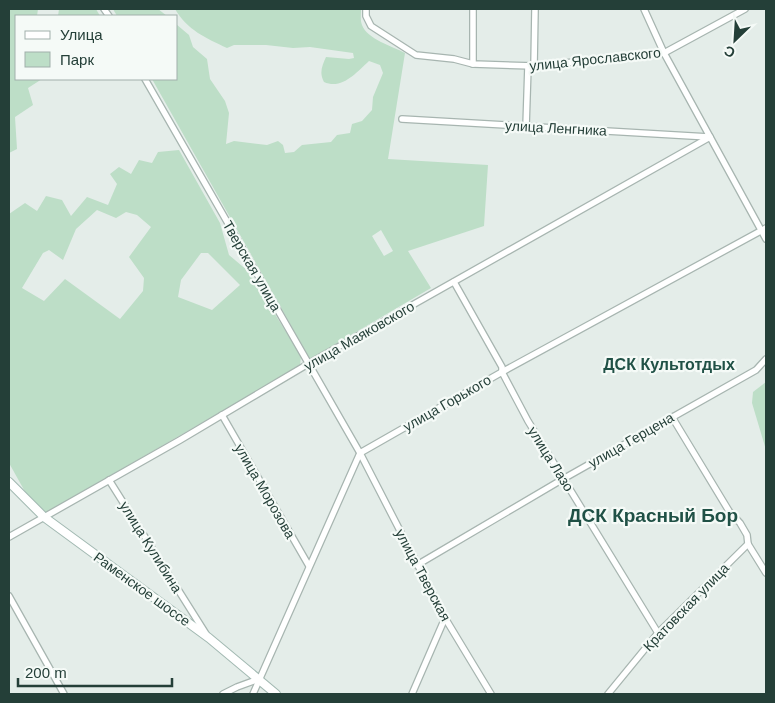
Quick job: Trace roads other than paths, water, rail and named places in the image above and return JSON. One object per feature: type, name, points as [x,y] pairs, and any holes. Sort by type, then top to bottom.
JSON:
[{"type":"main road","name":"Раменское шоссе","points":[[9,482],[44,518],[209,638],[276,694]]},
{"type":"street","name":"улица Ярославского","points":[[366,9],[366,16],[372,26],[416,55],[473,64],[531,66],[664,53],[745,9]]},
{"type":"street","points":[[473,64],[474,9]]},
{"type":"street","points":[[526,127],[534,9]]},
{"type":"street","points":[[644,9],[664,53],[764,230],[766,239]]},
{"type":"street","name":"Тверская улица","points":[[145,80],[360,453]]},
{"type":"street","name":"улица Ленгника","points":[[402,119],[710,137]]},
{"type":"street","name":"улица Маяковского","points":[[9,537],[308,364],[710,137]]},
{"type":"street","name":"улица Горького","points":[[360,453],[502,372],[764,230]]},
{"type":"street","name":"улица Лазо","points":[[454,282],[502,367],[502,372],[528,422],[658,633]]},
{"type":"street","name":"улица Герцена","points":[[417,565],[563,479],[756,370],[766,359]]},
{"type":"street","name":"улица Морозова","points":[[222,415],[309,566]]},
{"type":"street","points":[[672,417],[729,511],[740,522],[747,534],[748,544],[766,573]]},
{"type":"street","points":[[253,694],[360,453]]},
{"type":"street","name":"улица Тверская","points":[[360,453],[445,618],[490,694]]},
{"type":"street","name":"улица Кулибина","points":[[109,480],[209,638]]},
{"type":"street","name":"Кратовская улица","points":[[608,694],[658,633],[748,544]]},
{"type":"street","points":[[9,596],[64,694]]},
{"type":"street","points":[[412,694],[445,618]]},
{"type":"street","points":[[223,694],[260,679]]},
{"type":"district","name":"ДСК Культотдых","points":[[669,364]]},
{"type":"district","name":"ДСК Красный Бор","points":[[653,515]]}]
